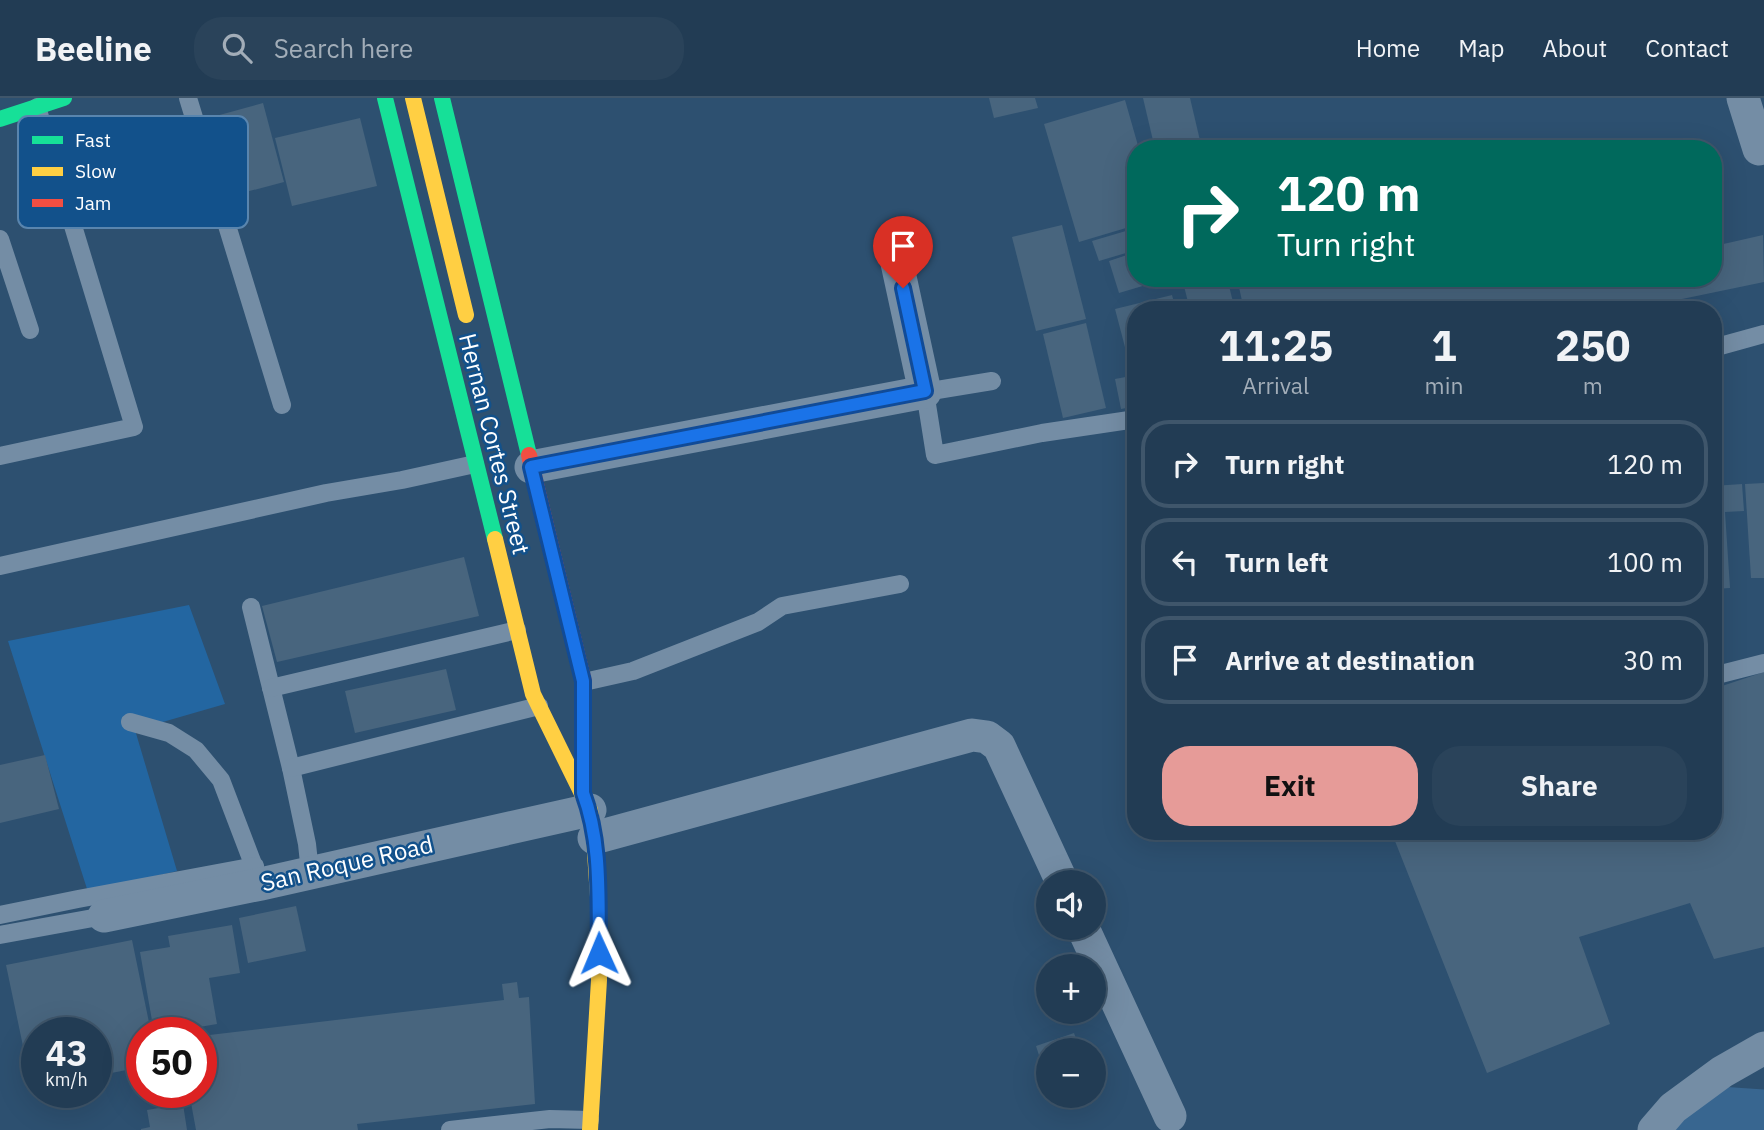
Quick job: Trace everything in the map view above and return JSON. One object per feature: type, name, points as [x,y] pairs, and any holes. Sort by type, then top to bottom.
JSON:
[{"type":"main road","points":[[0,117],[64,98]]},
{"type":"main road","name":"Hernan Cortes Street","points":[[385,98],[533,694],[589,814]]},
{"type":"main road","name":"Hernan Cortes Street","points":[[413,98],[469,326]]},
{"type":"main road","name":"Hernan Cortes Street","points":[[442,98],[583,681],[589,814],[598,897],[599,980],[590,1125]]},
{"type":"main road","name":"Hernan Cortes Street","points":[[567,727],[589,814]]},
{"type":"street","points":[[1743,98],[1760,155]]},
{"type":"street","points":[[531,467],[925,391],[897,262]]},
{"type":"street","name":"San Roque Road","points":[[104,916],[258,875],[310,872],[972,735],[987,737],[999,746],[1056,870]]},
{"type":"street","points":[[1089,940],[1170,1116]]},
{"type":"street","points":[[1654,1130],[1683,1100],[1722,1072],[1764,1048]]},
{"type":"lane","points":[[188,98],[194,116]]},
{"type":"lane","points":[[37,107],[40,116]]},
{"type":"lane","points":[[0,456],[134,426],[74,228]]},
{"type":"lane","points":[[228,228],[282,405]]},
{"type":"lane","points":[[0,239],[30,330]]},
{"type":"lane","points":[[1722,346],[1764,334]]},
{"type":"lane","points":[[992,381],[925,391],[935,455],[1042,433],[1127,420]]},
{"type":"lane","points":[[0,566],[326,493],[475,464]]},
{"type":"lane","points":[[583,681],[633,671],[758,622],[782,606],[900,584]]},
{"type":"lane","points":[[251,607],[291,768],[310,872]]},
{"type":"lane","points":[[271,688],[517,629]]},
{"type":"lane","points":[[1722,674],[1764,663]]},
{"type":"lane","points":[[291,768],[539,706]]},
{"type":"lane","points":[[0,915],[78,899],[258,875],[221,780],[196,750],[169,733],[130,722]]},
{"type":"lane","points":[[0,935],[104,916]]},
{"type":"lane","points":[[450,1130],[550,1119],[590,1125]]},
{"type":"shaded area","points":[[189,605],[225,704],[135,730],[177,871],[88,892],[8,641]]},
{"type":"building","points":[[989,98],[1035,98],[1038,108],[994,118]]},
{"type":"building","points":[[1143,98],[1190,98],[1200,140],[1153,140]]},
{"type":"building","points":[[1125,100],[1136,140],[1127,140],[1127,228],[1079,242],[1044,124]]},
{"type":"building","points":[[263,103],[284,182],[248,191],[248,116],[216,116]]},
{"type":"building","points":[[360,118],[377,186],[292,206],[275,138]]},
{"type":"building","points":[[1062,225],[1086,319],[1036,331],[1012,237]]},
{"type":"building","points":[[1127,231],[1127,253],[1099,261],[1092,241]]},
{"type":"building","points":[[1763,235],[1764,282],[1672,301],[1242,301],[1239,287],[1722,287],[1722,244]]},
{"type":"building","points":[[1127,255],[1127,287],[1139,287],[1119,293],[1109,261]]},
{"type":"building","points":[[1184,287],[1229,287],[1233,301],[1188,301]]},
{"type":"building","points":[[1172,295],[1174,301],[1148,301]]},
{"type":"building","points":[[1127,306],[1127,355],[1115,309]]},
{"type":"building","points":[[1086,323],[1106,408],[1063,418],[1043,334]]},
{"type":"building","points":[[1127,377],[1127,408],[1121,409],[1115,379]]},
{"type":"building","points":[[1764,483],[1764,578],[1751,578],[1745,484]]},
{"type":"building","points":[[1742,484],[1744,511],[1725,512],[1730,588],[1722,588],[1722,485]]},
{"type":"building","points":[[464,557],[479,616],[277,662],[262,606]]},
{"type":"building","points":[[446,669],[456,710],[355,733],[345,691]]},
{"type":"building","points":[[1764,672],[1764,947],[1714,959],[1690,903],[1579,937],[1610,1024],[1487,1073],[1395,840],[1722,840],[1722,686]]},
{"type":"building","points":[[45,755],[59,809],[0,823],[0,765]]},
{"type":"building","points":[[296,906],[306,951],[248,963],[239,918]]},
{"type":"building","points":[[232,925],[240,973],[209,978],[216,1017],[151,1017],[140,952],[170,947],[168,936]]},
{"type":"building","points":[[132,940],[148,1017],[126,1017],[126,1070],[112,1073],[112,1017],[21,1017],[21,1037],[6,965]]},
{"type":"building","points":[[517,982],[519,998],[529,997],[535,1104],[357,1124],[358,1130],[196,1130],[192,1108],[217,1108],[217,1034],[504,1000],[502,984]]},
{"type":"building","points":[[1074,1033],[1076,1038],[1059,1038]]},
{"type":"building","points":[[184,1108],[187,1130],[141,1130],[150,1127],[147,1110]]},
{"type":"waterway","points":[[1687,1130],[1718,1112],[1764,1115]]},
{"type":"traffic: fast","points":[[0,119],[64,98]]},
{"type":"traffic: fast","points":[[385,98],[495,539]]},
{"type":"traffic: fast","points":[[442,98],[529,455]]},
{"type":"traffic: slow","points":[[413,98],[466,315]]},
{"type":"traffic: slow","points":[[495,539],[533,694],[590,810],[598,897],[599,980],[590,1130]]},
{"type":"traffic: jam","points":[[529,455],[584,682],[583,788]]},
{"type":"route","points":[[599,953],[594,838],[590,810],[583,793],[583,681],[531,467],[925,391],[903,288]]}]
